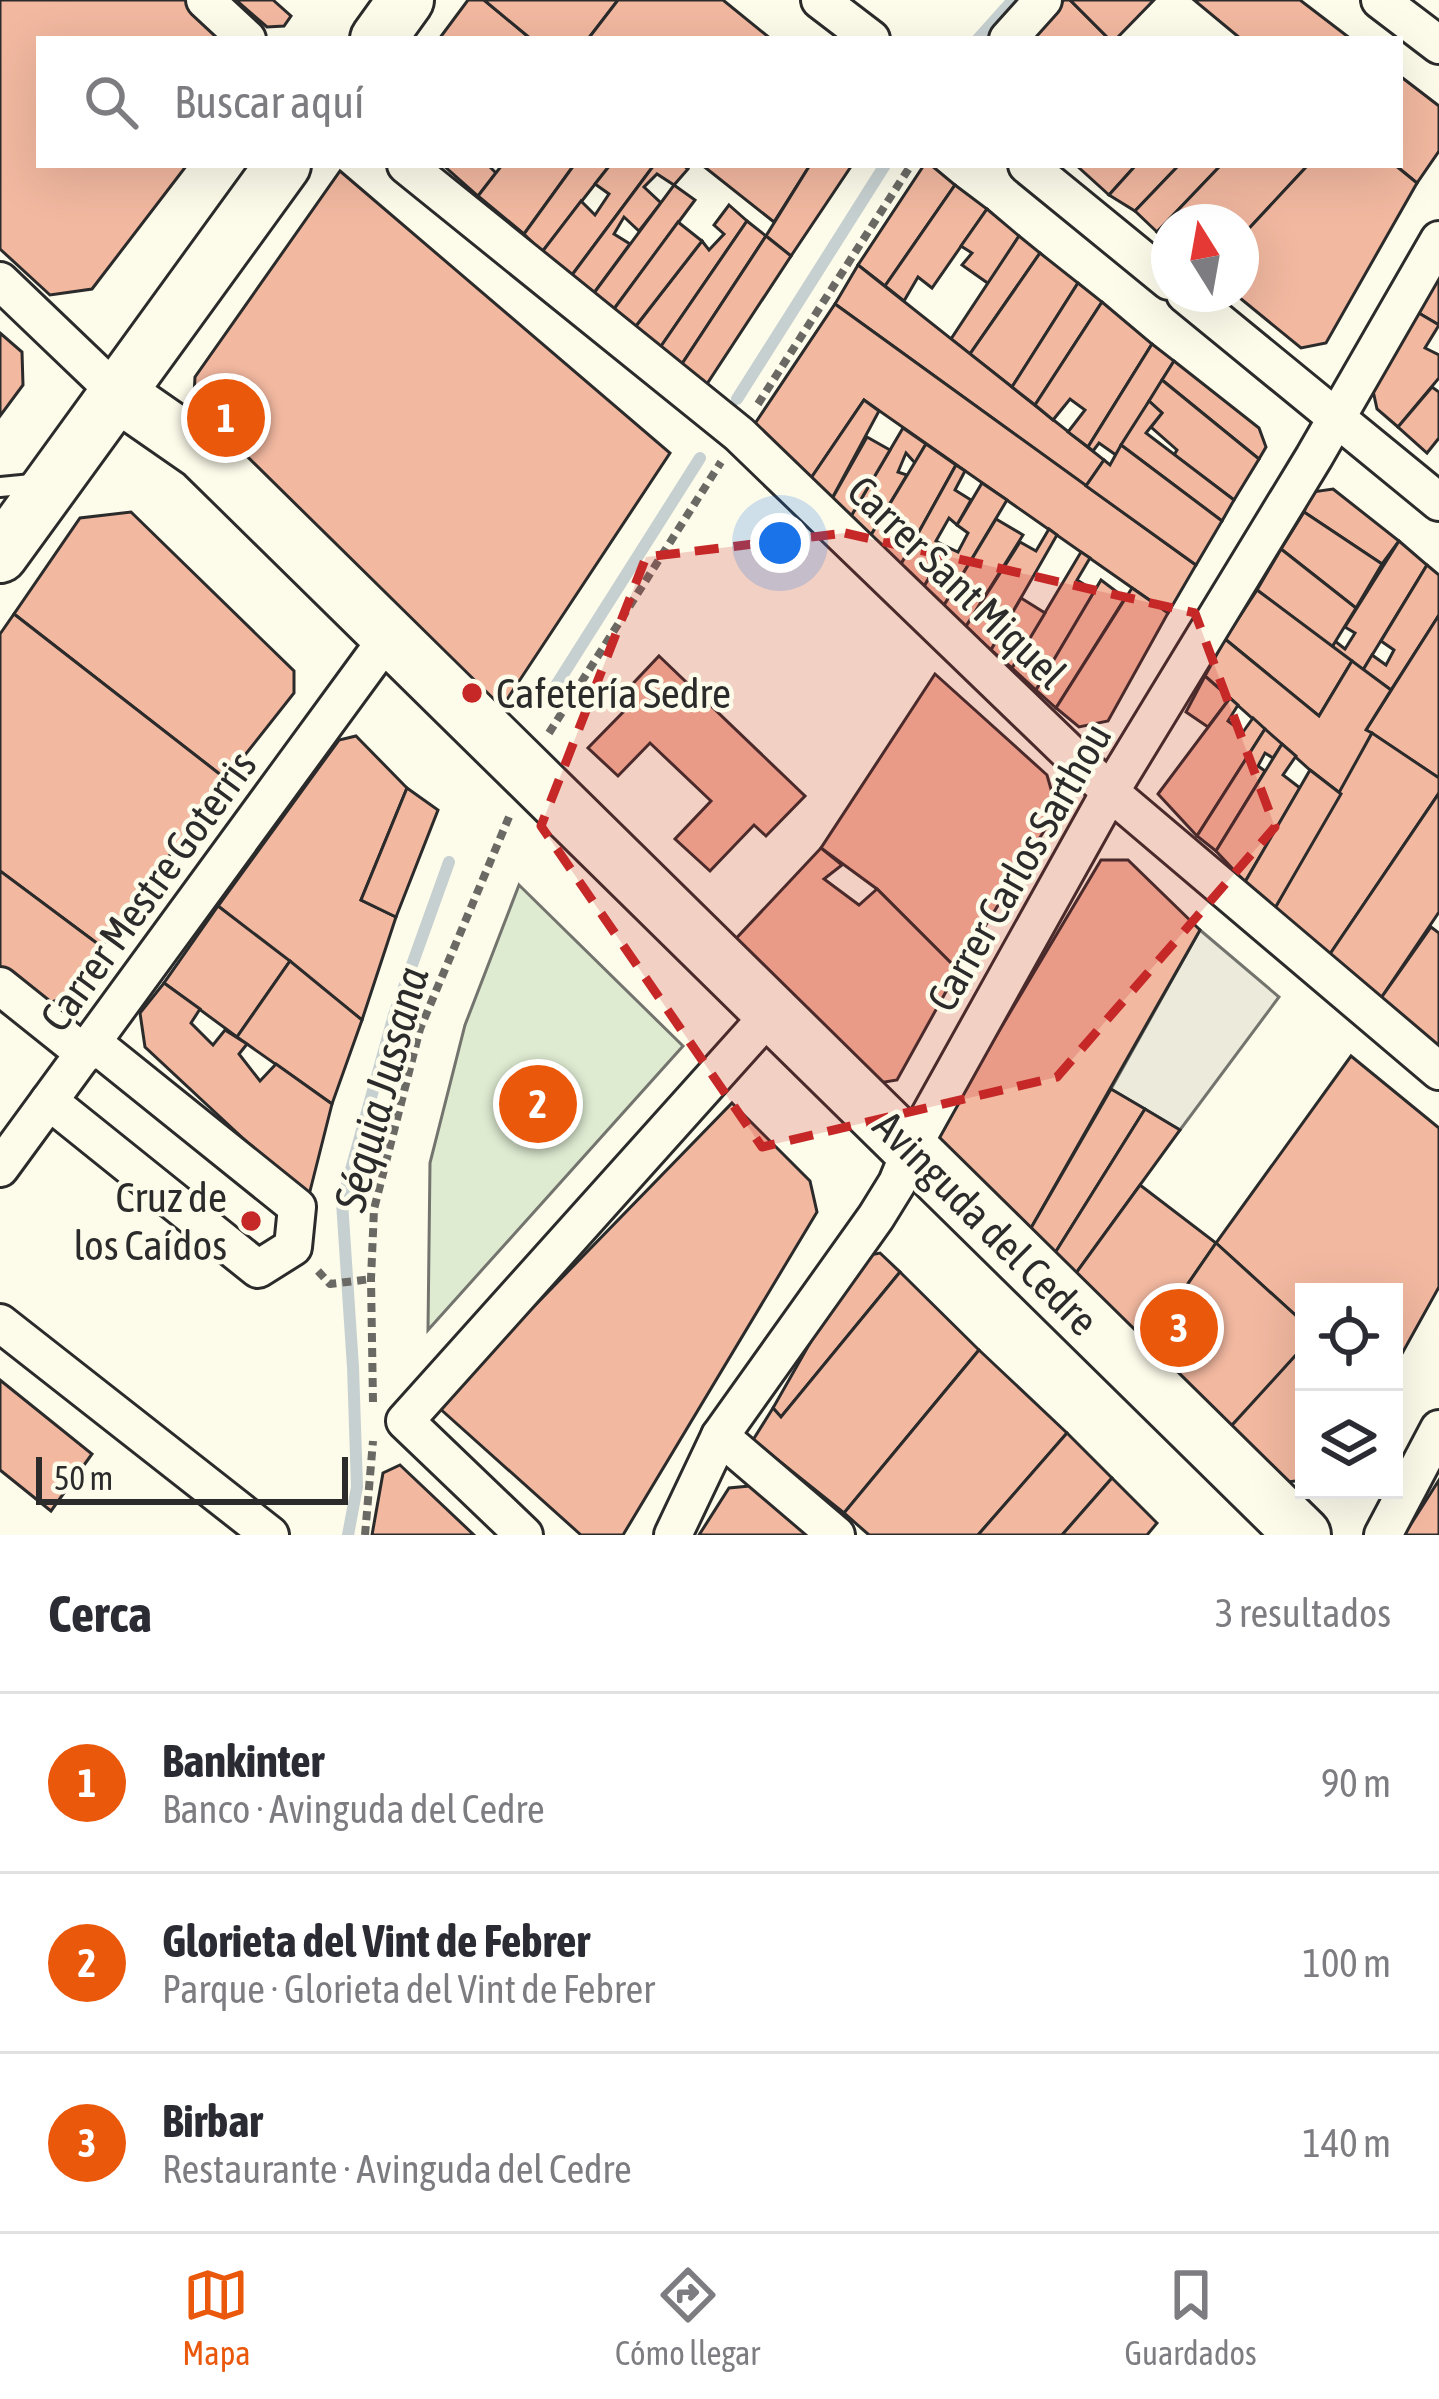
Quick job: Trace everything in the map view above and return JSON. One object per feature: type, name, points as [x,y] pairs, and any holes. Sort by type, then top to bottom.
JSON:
[{"type":"street","points":[[205,0],[244,36]]},
{"type":"street","points":[[380,36],[406,0]]},
{"type":"street","points":[[820,0],[867,36]]},
{"type":"street","points":[[1011,36],[1043,0]]},
{"type":"street","points":[[1380,0],[1439,45]]},
{"type":"street","points":[[0,555],[26,485],[117,393],[282,168]]},
{"type":"street","name":"Carrer Sant Miquel","points":[[410,168],[739,434],[1110,792],[1439,1071]]},
{"type":"street","points":[[1031,168],[1151,266]]},
{"type":"street","name":"Carrer Carlos Sarthou","points":[[674,1535],[720,1436],[876,1217],[1110,792],[1439,241]]},
{"type":"street","points":[[0,280],[117,393]]},
{"type":"street","points":[[1207,312],[1439,502]]},
{"type":"street","name":"Avinguda del Cedre","points":[[117,393],[202,452],[378,651],[904,1166],[1257,1535]]},
{"type":"street","name":"Carrer Mestre Goterris","points":[[0,1168],[378,651]]},
{"type":"street","points":[[0,986],[297,1207],[293,1247],[258,1269],[49,1101]]},
{"type":"street","points":[[524,1535],[405,1421],[761,1025]]},
{"type":"street","name":"Avinguda del Cedre","points":[[904,1166],[1303,1535]]},
{"type":"street","points":[[0,1323],[271,1535]]},
{"type":"street","points":[[1383,1535],[1439,1430]]},
{"type":"street","points":[[720,1436],[836,1535]]},
{"type":"path","points":[[330,1284],[371,1279]]},
{"type":"highlighted area","points":[[845,533],[1195,613],[1275,827],[1057,1077],[762,1147],[541,826],[646,557]]},
{"type":"green space","points":[[519,885],[683,1046],[428,1330],[430,1163],[465,1025]]},
{"type":"shaded area","points":[[1200,930],[1279,997],[1180,1130],[1111,1089]]},
{"type":"building","points":[[0,0],[190,0],[231,36],[36,36],[36,168],[185,168],[92,289],[50,295],[0,249]]},
{"type":"building","points":[[236,0],[273,0],[291,16],[284,26],[267,27]]},
{"type":"building","points":[[468,0],[484,0],[527,36],[441,36]]},
{"type":"building","points":[[484,0],[618,0],[590,36],[527,36]]},
{"type":"building","points":[[618,0],[723,0],[767,36],[590,36]]},
{"type":"building","points":[[1064,0],[1070,0],[1106,36],[1029,36]]},
{"type":"building","points":[[1070,0],[1154,0],[1119,36],[1106,36]]},
{"type":"building","points":[[1194,0],[1300,0],[1347,36],[1237,36]]},
{"type":"building","points":[[1403,78],[1439,106],[1439,151],[1417,183],[1399,168],[1403,168]]},
{"type":"building","points":[[446,168],[491,168],[496,173],[478,196]]},
{"type":"building","points":[[500,168],[572,168],[524,234],[478,196]]},
{"type":"building","points":[[572,168],[608,168],[542,252],[524,234]]},
{"type":"building","points":[[608,168],[652,168],[569,279],[542,252],[581,201],[595,215],[609,194],[595,184]]},
{"type":"building","points":[[652,168],[688,169],[674,185],[657,174],[644,187],[661,203],[639,231],[624,217],[614,234],[630,244],[591,297],[569,279]]},
{"type":"building","points":[[706,168],[808,168],[774,222]]},
{"type":"building","points":[[808,168],[850,168],[791,256],[766,236]]},
{"type":"building","points":[[922,168],[935,168],[955,185],[885,286],[858,265]]},
{"type":"building","points":[[1079,168],[1133,168],[1109,195]]},
{"type":"building","points":[[1133,168],[1176,168],[1135,211],[1109,195]]},
{"type":"building","points":[[1176,168],[1218,168],[1184,204],[1151,204],[1151,226],[1135,211]]},
{"type":"building","points":[[1218,168],[1305,168],[1259,218],[1259,204],[1184,204]]},
{"type":"building","points":[[1305,168],[1399,168],[1417,183],[1326,343],[1301,348],[1257,312],[1259,218]]},
{"type":"building","points":[[340,171],[670,453],[500,710],[193,415],[195,377]]},
{"type":"building","points":[[674,185],[695,200],[611,313],[591,297]]},
{"type":"building","points":[[955,185],[987,209],[932,288],[918,277],[904,301],[885,286]]},
{"type":"building","points":[[729,205],[747,221],[655,355],[632,331],[702,241],[709,250],[724,234],[714,225]]},
{"type":"building","points":[[987,209],[1019,236],[989,284],[962,265],[972,253],[961,246]]},
{"type":"building","points":[[747,221],[766,236],[676,373],[655,355]]},
{"type":"building","points":[[678,222],[702,241],[632,331],[611,313]]},
{"type":"building","points":[[766,236],[791,256],[701,393],[676,373]]},
{"type":"building","points":[[1019,236],[1040,253],[970,354],[951,339]]},
{"type":"building","points":[[1040,253],[1078,283],[1012,387],[970,354]]},
{"type":"building","points":[[858,265],[1104,460],[1086,486],[835,304]]},
{"type":"building","points":[[1439,277],[1439,325],[1417,312]]},
{"type":"building","points":[[1078,283],[1102,302],[1035,405],[1012,387]]},
{"type":"building","points":[[1102,302],[1152,344],[1088,447],[1068,432],[1085,410],[1070,399],[1053,420],[1035,405]]},
{"type":"building","points":[[835,304],[1196,565],[1168,613],[864,400],[807,484],[754,425]]},
{"type":"building","points":[[1417,312],[1439,325],[1425,348],[1439,355],[1439,378],[1398,427],[1377,409],[1372,386]]},
{"type":"building","points":[[0,333],[22,352],[23,385],[0,416]]},
{"type":"building","points":[[1152,344],[1174,361],[1116,455],[1099,443],[1093,451],[1088,447]]},
{"type":"building","points":[[1174,361],[1259,428],[1266,447],[1259,459],[1162,380]]},
{"type":"building","points":[[1162,380],[1259,459],[1234,500],[1174,455],[1177,450],[1151,427],[1162,413],[1149,401]]},
{"type":"building","points":[[1432,387],[1439,392],[1439,438],[1427,453],[1398,427]]},
{"type":"building","points":[[864,400],[879,411],[828,506],[807,484]]},
{"type":"building","points":[[1149,401],[1162,413],[1146,433],[1234,500],[1222,521],[1121,445]]},
{"type":"building","points":[[903,428],[926,444],[915,463],[906,453],[898,472],[907,475],[868,540],[847,523]]},
{"type":"building","points":[[867,437],[890,450],[847,523],[828,506]]},
{"type":"building","points":[[926,444],[956,465],[900,566],[868,540]]},
{"type":"building","points":[[1121,445],[1222,521],[1196,565],[1086,486],[1104,460],[1110,465]]},
{"type":"building","points":[[956,465],[965,471],[955,490],[971,500],[957,525],[949,518],[936,541],[947,547],[922,590],[900,566]]},
{"type":"building","points":[[982,483],[1007,500],[943,607],[922,590],[947,547],[958,552],[968,533],[957,525]]},
{"type":"building","points":[[1333,489],[1399,541],[1382,564],[1304,512],[1312,492]]},
{"type":"building","points":[[131,512],[294,671],[294,693],[226,779],[14,614],[80,518]]},
{"type":"building","points":[[1304,512],[1382,564],[1356,608],[1281,549]]},
{"type":"building","points":[[996,519],[1023,535],[965,628],[943,607]]},
{"type":"building","points":[[1049,529],[1057,535],[991,650],[965,628],[1020,542],[1036,551]]},
{"type":"building","points":[[1399,541],[1427,565],[1363,670],[1332,647],[1335,641],[1345,649],[1355,633],[1345,627]]},
{"type":"building","points":[[1281,549],[1356,608],[1332,647],[1257,590]]},
{"type":"building","points":[[1081,552],[1090,558],[1077,580],[1095,591],[1036,690],[1012,668]]},
{"type":"building","points":[[1427,565],[1439,575],[1439,615],[1391,690],[1363,670],[1372,655],[1386,665],[1394,650],[1381,641]]},
{"type":"building","points":[[1101,580],[1125,598],[1056,708],[1036,690]]},
{"type":"building","points":[[1132,588],[1168,613],[1108,721],[1079,727],[1056,708]]},
{"type":"building","points":[[1257,590],[1352,661],[1319,716],[1225,639]]},
{"type":"building","points":[[1021,598],[1045,613],[1012,668],[991,650]]},
{"type":"building","points":[[14,614],[226,779],[102,947],[0,871],[0,634]]},
{"type":"building","points":[[1439,615],[1439,778],[1366,730]]},
{"type":"building","points":[[1225,639],[1319,716],[1352,661],[1391,690],[1366,730],[1372,733],[1341,794],[1205,676]]},
{"type":"building","points":[[659,656],[805,796],[766,836],[754,825],[710,871],[675,839],[711,801],[650,743],[618,776],[588,748],[633,702],[624,693]]},
{"type":"building","points":[[935,674],[1047,775],[1057,810],[958,970],[877,889],[821,848]]},
{"type":"building","points":[[1205,676],[1230,698],[1208,727],[1186,712]]},
{"type":"building","points":[[1230,698],[1238,705],[1228,721],[1243,732],[1253,718],[1265,729],[1197,836],[1158,794]]},
{"type":"building","points":[[1265,729],[1282,744],[1273,758],[1265,753],[1258,766],[1265,771],[1216,851],[1197,836]]},
{"type":"building","points":[[1372,733],[1439,778],[1439,793],[1330,954],[1275,908]]},
{"type":"building","points":[[356,736],[407,788],[361,900],[396,917],[362,1020],[218,906],[339,740]]},
{"type":"building","points":[[1282,744],[1296,756],[1283,775],[1300,788],[1245,882],[1216,851]]},
{"type":"building","points":[[1310,770],[1341,794],[1275,908],[1245,882]]},
{"type":"building","points":[[407,788],[438,810],[396,917],[361,900]]},
{"type":"building","points":[[1439,793],[1439,912],[1379,1001],[1330,954]]},
{"type":"building","points":[[821,848],[842,865],[824,879],[859,905],[877,889],[958,970],[897,1080],[867,1085],[729,946]]},
{"type":"building","points":[[1101,860],[1128,860],[1200,930],[1027,1235],[941,1152],[937,1135]]},
{"type":"building","points":[[0,871],[102,947],[63,998],[49,1003],[0,969]]},
{"type":"building","points":[[218,906],[290,961],[237,1037],[164,983]]},
{"type":"building","points":[[1431,927],[1439,933],[1439,1055],[1379,1001]]},
{"type":"building","points":[[290,961],[362,1020],[332,1104],[237,1037]]},
{"type":"building","points":[[164,983],[200,1009],[191,1023],[213,1045],[225,1030],[247,1044],[239,1054],[260,1081],[276,1064],[332,1104],[308,1199],[145,1047],[140,1013]]},
{"type":"building","points":[[1351,1056],[1439,1128],[1439,1287],[1403,1352],[1403,1283],[1295,1283],[1295,1315],[1216,1243]]},
{"type":"building","points":[[1111,1089],[1145,1109],[1050,1261],[1027,1235]]},
{"type":"building","points":[[732,1103],[810,1181],[817,1212],[623,1535],[581,1535],[437,1406]]},
{"type":"building","points":[[1145,1109],[1180,1130],[1071,1280],[1050,1261]]},
{"type":"building","points":[[1140,1185],[1216,1243],[1143,1349],[1071,1280]]},
{"type":"building","points":[[1216,1243],[1295,1315],[1295,1358],[1224,1434],[1143,1349]]},
{"type":"building","points":[[880,1253],[900,1272],[781,1417],[773,1408],[859,1257]]},
{"type":"building","points":[[900,1272],[979,1350],[844,1513],[753,1440],[773,1408],[781,1417]]},
{"type":"building","points":[[979,1350],[1067,1433],[978,1535],[869,1535],[844,1513]]},
{"type":"building","points":[[1295,1356],[1295,1481],[1279,1483],[1224,1434]]},
{"type":"building","points":[[0,1380],[92,1454],[51,1511],[0,1470]]},
{"type":"building","points":[[1067,1433],[1112,1478],[1062,1535],[978,1535]]},
{"type":"building","points":[[400,1465],[474,1535],[372,1535],[383,1473]]},
{"type":"building","points":[[1112,1478],[1157,1523],[1147,1535],[1062,1535]]},
{"type":"building","points":[[1439,1480],[1439,1535],[1404,1535]]},
{"type":"building","points":[[760,1485],[820,1535],[699,1535],[729,1488]]},
{"type":"waterway","name":"Séquia Jussana","points":[[981,36],[1013,0]]},
{"type":"waterway","name":"Séquia Jussana","points":[[737,399],[883,168]]},
{"type":"waterway","name":"Séquia Jussana","points":[[550,695],[700,458]]},
{"type":"waterway","name":"Séquia Jussana","points":[[348,1535],[357,1487],[342,1202],[394,1015],[449,862]]},
{"type":"place","name":"Bankinter","points":[[226,418]]},
{"type":"place","name":"Cafetería Sedre","points":[[472,693]]},
{"type":"place","name":"Glorieta del Vint de Febrer","points":[[538,1104]]},
{"type":"place","name":"Cruz de los Caídos","points":[[251,1221]]},
{"type":"place","name":"Birbar","points":[[1179,1328]]}]
